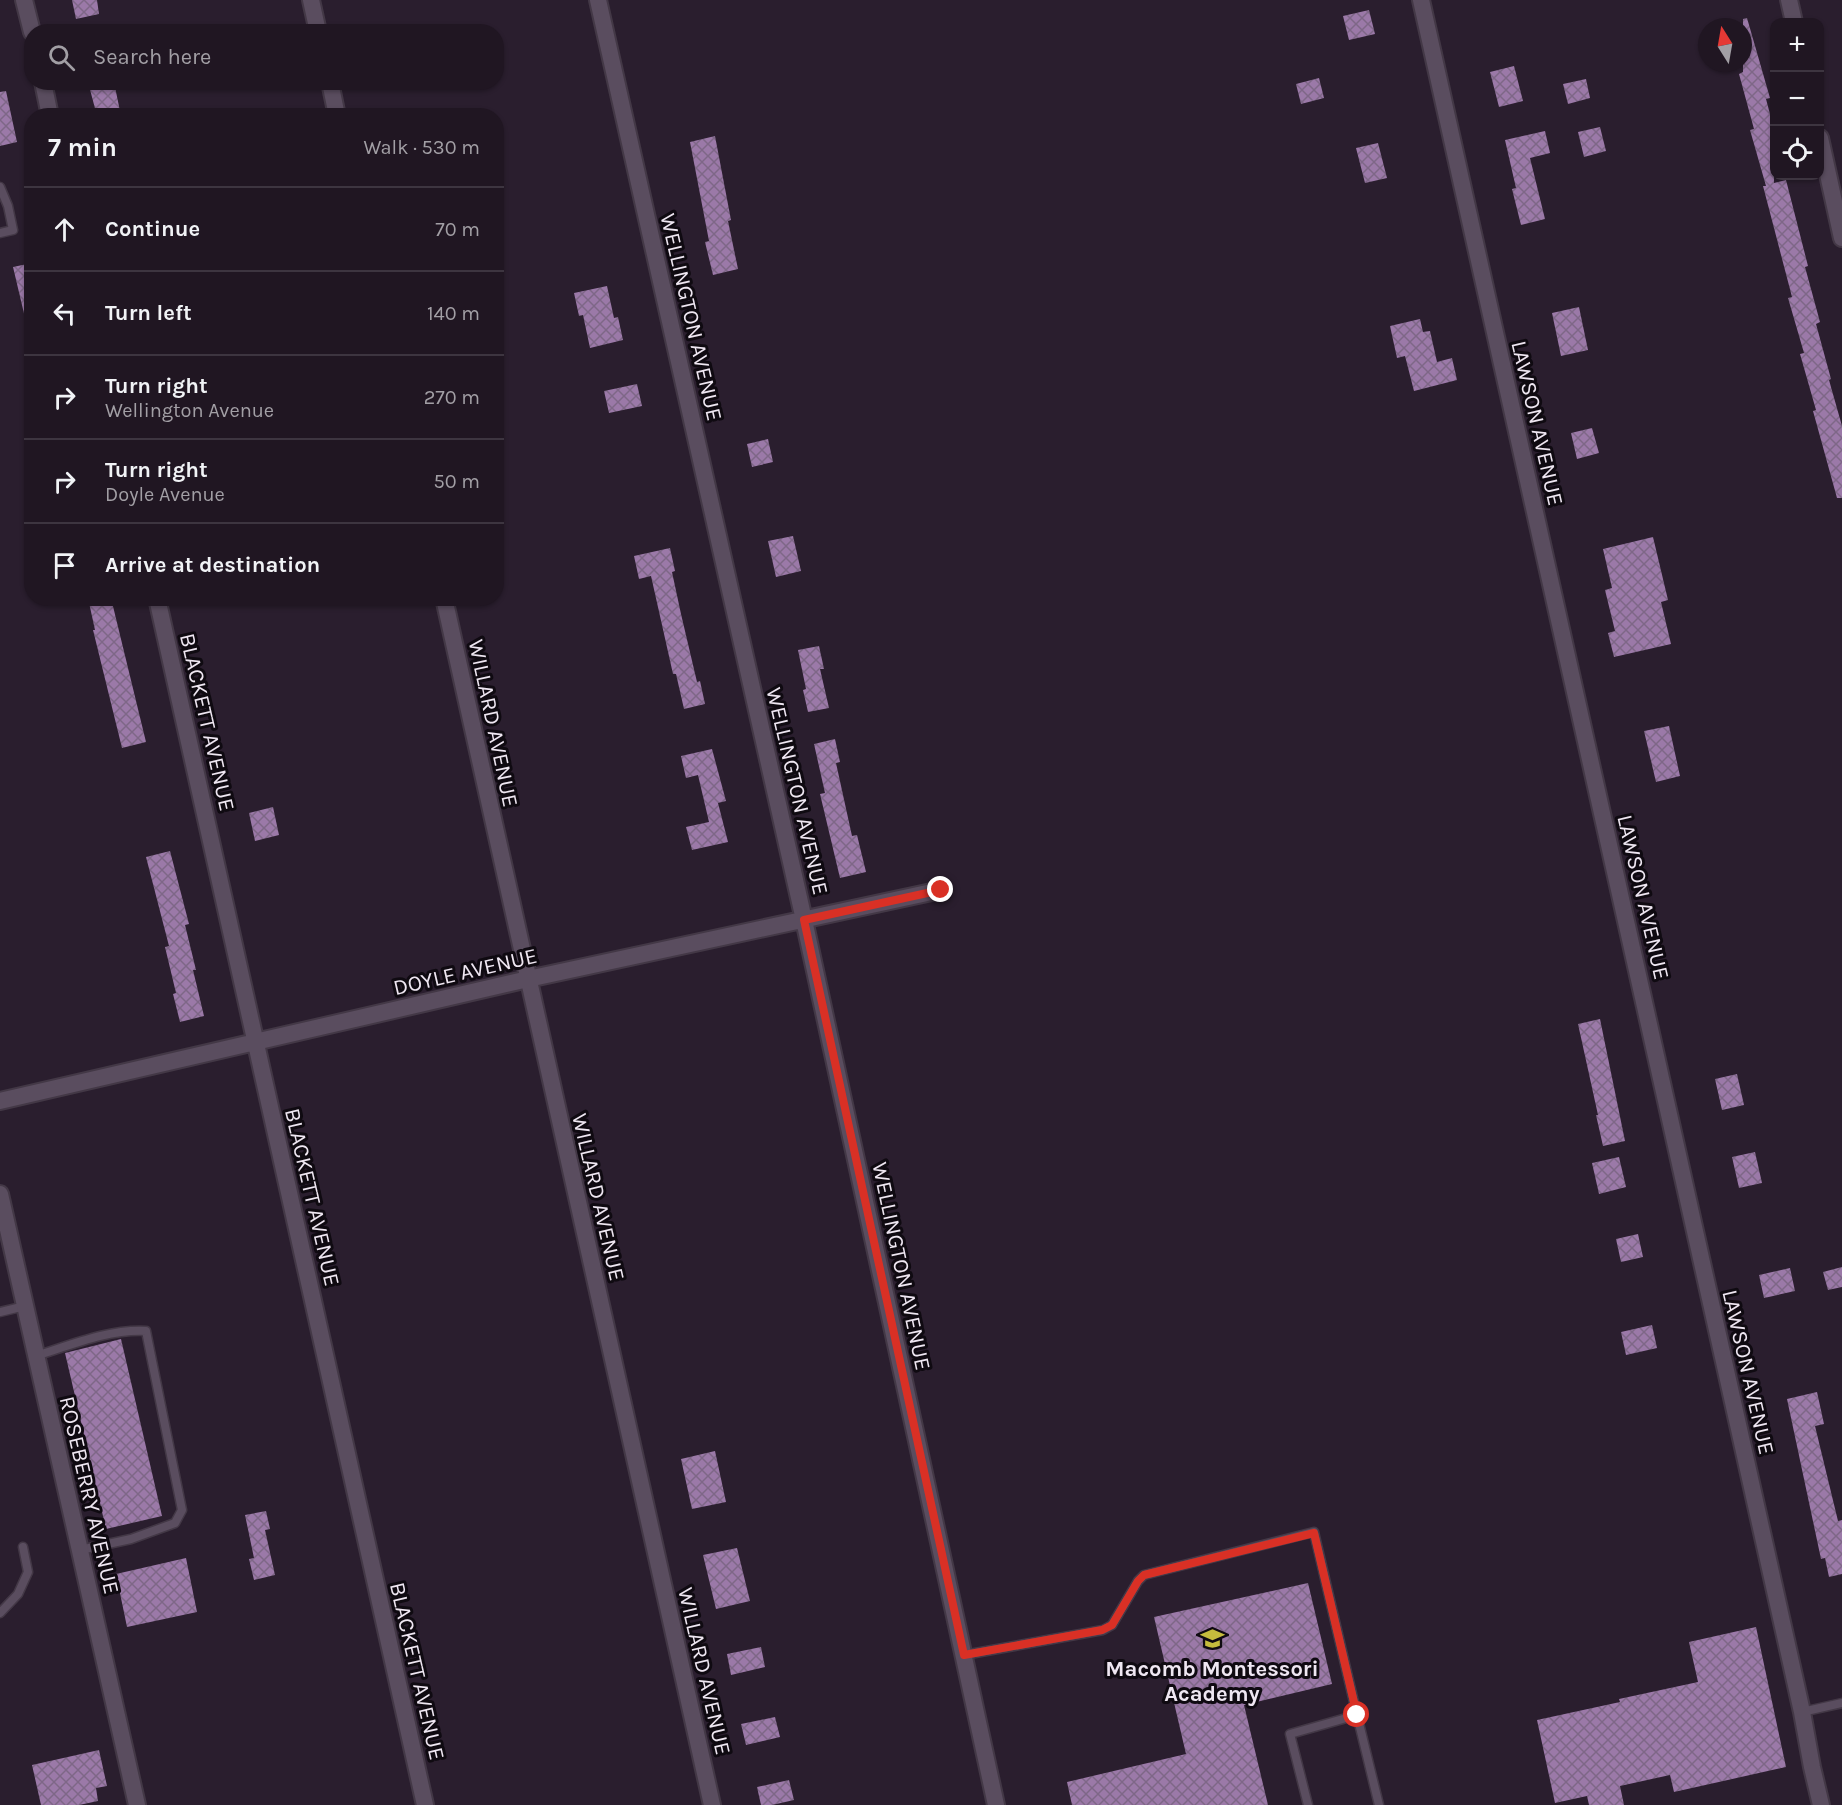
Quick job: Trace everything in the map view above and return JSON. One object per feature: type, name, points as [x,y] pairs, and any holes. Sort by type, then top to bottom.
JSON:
[{"type":"street","points":[[24,0],[30,24]]},
{"type":"street","points":[[311,0],[316,24]]},
{"type":"street","name":"WELLINGTON AVENUE","points":[[598,0],[804,920],[996,1805]]},
{"type":"street","name":"LAWSON AVENUE","points":[[1421,0],[1821,1805]]},
{"type":"street","points":[[1789,0],[1793,18]]},
{"type":"street","points":[[45,90],[48,108]]},
{"type":"street","points":[[332,90],[335,108]]},
{"type":"street","points":[[1824,156],[1842,238]]},
{"type":"street","name":"BLACKETT AVENUE","points":[[159,606],[425,1805]]},
{"type":"street","name":"WILLARD AVENUE","points":[[446,606],[712,1805]]},
{"type":"street","name":"DOYLE AVENUE","points":[[0,1101],[528,979],[941,890]]},
{"type":"street","name":"ROSEBERRY AVENUE","points":[[0,1194],[137,1805]]},
{"type":"lane","points":[[0,187],[8,206],[13,230],[0,233]]},
{"type":"lane","points":[[0,1312],[25,1306]]},
{"type":"lane","points":[[36,1356],[91,1339],[132,1330],[146,1331],[182,1510],[175,1522],[131,1539],[80,1550]]},
{"type":"lane","points":[[964,1655],[1102,1630],[1112,1625],[1138,1581],[1144,1575],[1314,1533],[1379,1805]]},
{"type":"lane","points":[[0,1613],[18,1594],[28,1572],[22,1547]]},
{"type":"lane","points":[[1802,1712],[1842,1703]]},
{"type":"lane","points":[[1308,1805],[1290,1734],[1357,1715]]},
{"type":"building","points":[[72,0],[97,0],[99,14],[76,19]]},
{"type":"building","points":[[1369,10],[1375,34],[1349,40],[1343,16]]},
{"type":"building","points":[[1752,35],[1770,98],[1766,99],[1770,114],[1770,180],[1774,180],[1774,183],[1786,180],[1820,322],[1816,324],[1842,426],[1842,498],[1837,498],[1813,411],[1816,410],[1800,354],[1804,353],[1788,298],[1792,297],[1763,186],[1766,186],[1750,130],[1754,129],[1739,74],[1752,72]]},
{"type":"building","points":[[1514,66],[1523,101],[1499,107],[1490,72]]},
{"type":"building","points":[[1319,78],[1324,98],[1301,104],[1296,84]]},
{"type":"building","points":[[1586,79],[1590,98],[1568,104],[1563,84]]},
{"type":"building","points":[[90,90],[116,90],[119,108],[95,108]]},
{"type":"building","points":[[6,91],[17,142],[0,146],[0,92]]},
{"type":"building","points":[[1600,127],[1606,151],[1584,157],[1578,132]]},
{"type":"building","points":[[1545,131],[1550,153],[1530,158],[1545,219],[1521,225],[1512,189],[1516,188],[1505,140]]},
{"type":"building","points":[[715,136],[738,269],[713,275],[705,242],[709,241],[690,142]]},
{"type":"building","points":[[1378,143],[1387,178],[1365,183],[1356,148]]},
{"type":"building","points":[[24,265],[24,314],[13,267]]},
{"type":"building","points":[[607,286],[614,318],[618,317],[623,340],[590,348],[583,315],[579,316],[574,293]]},
{"type":"building","points":[[1579,307],[1588,350],[1561,356],[1552,313]]},
{"type":"building","points":[[1420,319],[1423,332],[1430,331],[1437,362],[1452,358],[1457,380],[1414,391],[1405,356],[1397,358],[1390,326]]},
{"type":"building","points":[[637,384],[642,406],[609,413],[604,391]]},
{"type":"building","points":[[1592,428],[1599,453],[1577,459],[1571,433]]},
{"type":"building","points":[[768,439],[773,462],[752,467],[747,444]]},
{"type":"building","points":[[793,536],[801,571],[776,577],[768,541]]},
{"type":"building","points":[[1653,537],[1668,600],[1661,602],[1671,644],[1614,657],[1608,633],[1615,631],[1605,590],[1612,588],[1603,549]]},
{"type":"building","points":[[670,548],[675,571],[672,572],[681,614],[697,682],[700,681],[705,704],[684,709],[676,674],[673,674],[651,576],[639,579],[634,556]]},
{"type":"building","points":[[90,606],[113,606],[146,742],[122,748],[93,630],[95,630]]},
{"type":"building","points":[[819,646],[824,669],[820,669],[829,708],[808,712],[798,650]]},
{"type":"building","points":[[1669,726],[1680,776],[1656,782],[1644,731]]},
{"type":"building","points":[[835,739],[840,762],[836,763],[852,836],[857,835],[866,872],[840,878],[820,794],[825,793],[814,744]]},
{"type":"building","points":[[712,749],[726,801],[718,803],[728,842],[692,850],[686,827],[709,822],[698,775],[686,778],[681,756]]},
{"type":"building","points":[[273,807],[279,835],[255,841],[249,813]]},
{"type":"building","points":[[170,851],[189,924],[185,925],[204,1016],[180,1022],[165,947],[169,946],[146,857]]},
{"type":"building","points":[[1600,1019],[1625,1141],[1603,1146],[1578,1024]]},
{"type":"building","points":[[1737,1074],[1744,1105],[1722,1110],[1715,1079]]},
{"type":"building","points":[[1755,1152],[1762,1183],[1739,1188],[1732,1157]]},
{"type":"building","points":[[1619,1157],[1626,1187],[1599,1194],[1592,1163]]},
{"type":"building","points":[[1638,1234],[1643,1257],[1621,1262],[1616,1239]]},
{"type":"building","points":[[1842,1267],[1842,1287],[1828,1290],[1823,1272]]},
{"type":"building","points":[[1790,1268],[1795,1291],[1764,1298],[1759,1275]]},
{"type":"building","points":[[1652,1325],[1657,1348],[1626,1355],[1621,1332]]},
{"type":"building","points":[[121,1339],[162,1516],[106,1529],[65,1353]]},
{"type":"building","points":[[1817,1392],[1824,1424],[1815,1426],[1838,1521],[1842,1520],[1842,1574],[1829,1577],[1825,1558],[1821,1559],[1787,1399]]},
{"type":"building","points":[[715,1451],[726,1502],[692,1509],[681,1459]]},
{"type":"building","points":[[266,1511],[270,1529],[265,1530],[275,1575],[254,1580],[249,1559],[254,1558],[245,1515]]},
{"type":"building","points":[[737,1548],[750,1601],[716,1609],[703,1555]]},
{"type":"building","points":[[186,1558],[197,1612],[127,1627],[116,1574]]},
{"type":"building","points":[[1308,1583],[1332,1684],[1244,1705],[1268,1805],[1072,1805],[1067,1782],[1186,1754],[1154,1617]]},
{"type":"building","points":[[1756,1627],[1786,1767],[1674,1792],[1670,1775],[1620,1786],[1624,1805],[1589,1805],[1587,1796],[1555,1803],[1537,1720],[1698,1682],[1689,1642]]},
{"type":"building","points":[[761,1647],[765,1667],[731,1675],[727,1654]]},
{"type":"building","points":[[775,1717],[780,1737],[746,1745],[741,1724]]},
{"type":"building","points":[[99,1750],[107,1786],[96,1788],[98,1801],[79,1805],[41,1805],[32,1765]]},
{"type":"building","points":[[789,1780],[794,1800],[761,1805],[757,1787]]},
{"type":"place","name":"Macomb Montessori Academy","points":[[1212,1639]]},
{"type":"route","points":[[941,890],[804,920],[964,1655],[1102,1630],[1112,1625],[1138,1581],[1144,1575],[1314,1533],[1357,1715]]}]
